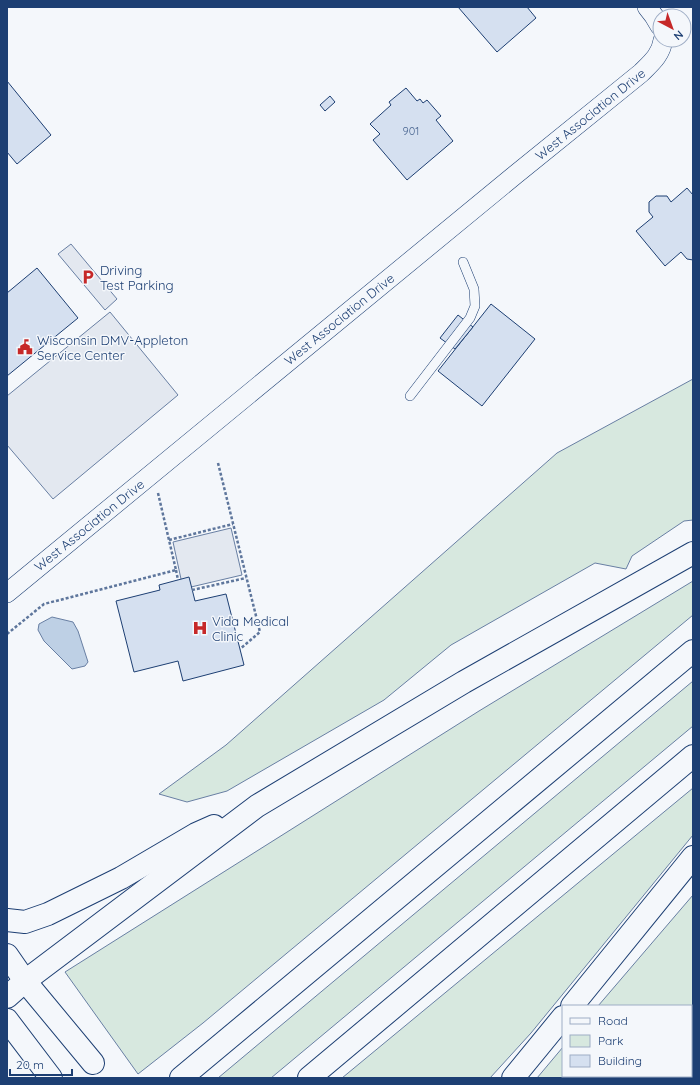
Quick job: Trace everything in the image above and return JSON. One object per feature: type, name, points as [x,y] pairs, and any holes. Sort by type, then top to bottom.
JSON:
[{"type":"main road","points":[[7,997],[25,981],[257,806],[464,682],[693,553]]},
{"type":"main road","points":[[181,1078],[693,651]]},
{"type":"main road","points":[[309,1078],[693,756]]},
{"type":"main road","points":[[7,920],[25,922],[48,914],[121,878],[196,834],[257,806]]},
{"type":"main road","points":[[573,1005],[693,857]]},
{"type":"main road","points":[[7,956],[25,981],[93,1063]]},
{"type":"main road","points":[[513,1078],[562,1018]]},
{"type":"main road","points":[[7,1020],[51,1078]]},
{"type":"street","name":"West Association Drive","points":[[7,593],[641,73],[655,60],[662,48]]},
{"type":"lane","points":[[410,396],[470,318],[475,306],[474,289],[463,262]]},
{"type":"path","points":[[218,463],[260,632],[240,649]]},
{"type":"path","points":[[153,473],[178,580]]},
{"type":"path","points":[[169,540],[233,524]]},
{"type":"path","points":[[7,634],[44,604],[176,570]]},
{"type":"path","points":[[192,590],[246,578]]},
{"type":"green space","points":[[693,379],[693,520],[684,521],[632,556],[626,569],[595,563],[451,645],[384,700],[227,791],[187,802],[159,794],[226,745],[557,453]]},
{"type":"green space","points":[[693,581],[693,615],[203,1023],[138,1074],[65,972],[479,711]]},
{"type":"green space","points":[[693,681],[693,726],[271,1078],[218,1078]]},
{"type":"green space","points":[[693,788],[693,835],[531,1033],[490,1078],[342,1078]]},
{"type":"green space","points":[[693,895],[693,1037],[692,1038],[692,1005],[599,1005]]},
{"type":"green space","points":[[562,1048],[562,1077],[651,1077],[650,1078],[537,1078]]},
{"type":"shaded area","name":"Driving Test Parking","points":[[71,244],[117,299],[105,310],[58,254]]},
{"type":"shaded area","points":[[110,312],[178,395],[53,499],[7,445],[7,396]]},
{"type":"shaded area","points":[[231,528],[242,575],[191,587],[181,579],[173,542]]},
{"type":"water","points":[[52,617],[73,622],[78,631],[88,662],[85,666],[72,669],[44,641],[38,630],[39,624]]},
{"type":"building","points":[[458,7],[527,7],[536,18],[497,52]]},
{"type":"building","points":[[7,81],[51,135],[17,164],[7,152]]},
{"type":"building","points":[[406,88],[417,101],[420,99],[423,103],[427,100],[441,116],[436,120],[453,141],[407,180],[373,140],[380,134],[370,124],[391,105],[389,102]]},
{"type":"building","points":[[330,96],[335,102],[325,111],[320,105]]},
{"type":"building","points":[[687,188],[693,195],[693,260],[687,259],[681,252],[665,266],[636,231],[653,217],[649,212],[649,202],[656,196],[667,196],[671,202]]},
{"type":"building","name":"Wisconsin DMV-Appleton Service Center","points":[[37,268],[78,318],[7,376],[7,293]]},
{"type":"building","points":[[491,304],[535,339],[482,406],[438,371]]},
{"type":"building","points":[[458,315],[473,327],[455,349],[440,338]]},
{"type":"building","points":[[189,577],[195,601],[226,594],[244,665],[183,681],[178,661],[134,672],[116,601],[160,590],[159,585]]},
{"type":"place","name":"Driving Test Parking","points":[[88,277]]},
{"type":"place","name":"Wisconsin DMV-Appleton Service Center","points":[[25,347]]},
{"type":"place","name":"Vida Medical Clinic","points":[[200,628]]}]
